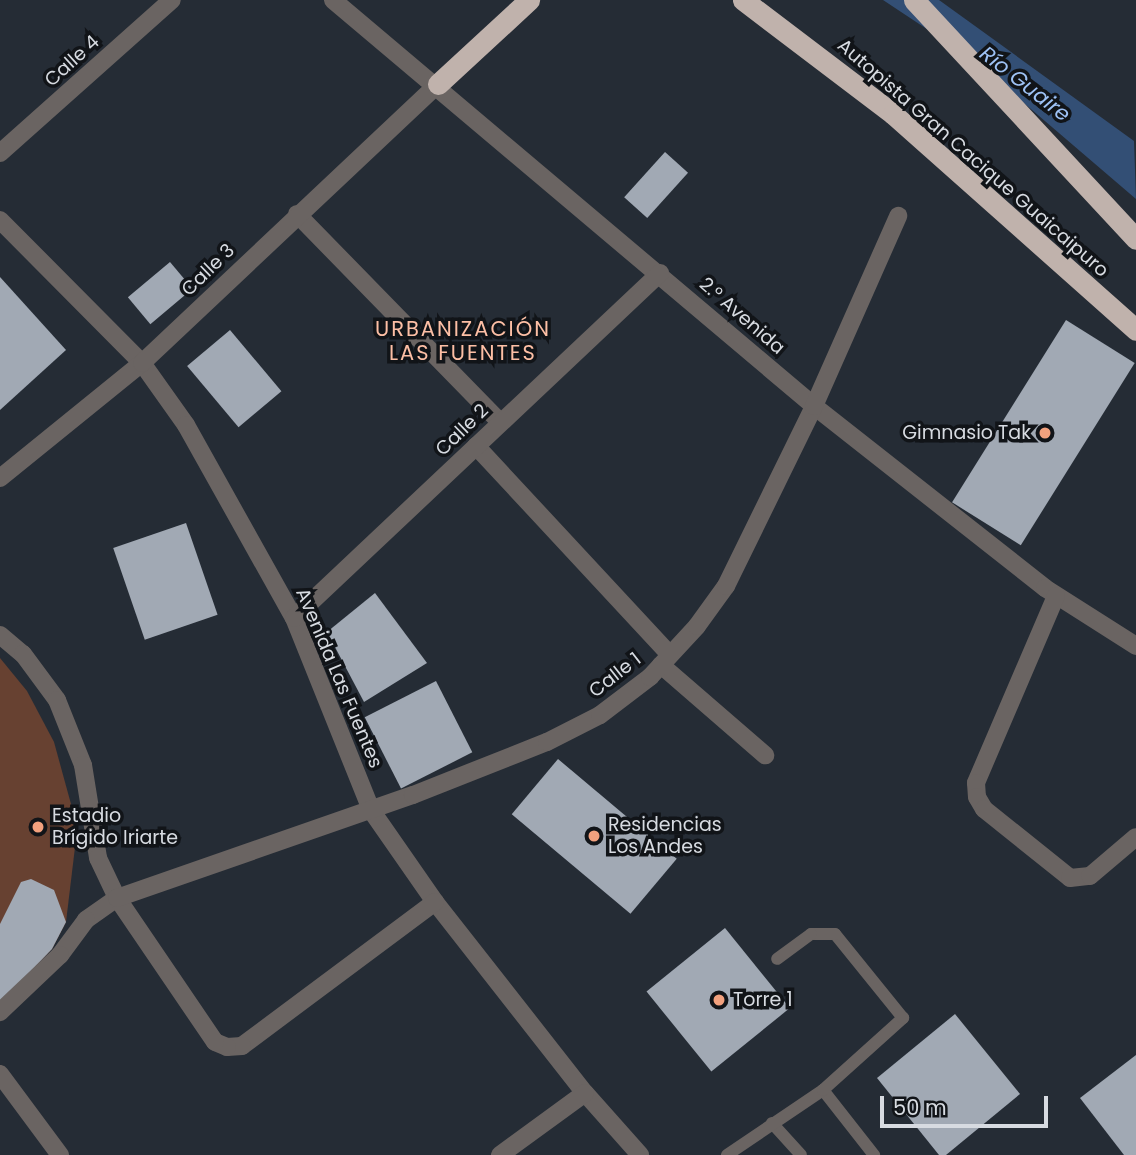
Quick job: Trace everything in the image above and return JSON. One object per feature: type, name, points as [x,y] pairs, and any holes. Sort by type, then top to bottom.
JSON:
[{"type":"highway","points":[[438,84],[530,0]]},
{"type":"highway","name":"Autopista Gran Cacique Guaicaipuro","points":[[743,0],[893,114],[1136,330]]},
{"type":"highway","points":[[914,0],[975,61],[1136,239]]},
{"type":"street","name":"Calle 4","points":[[0,153],[172,0]]},
{"type":"street","name":"2.° Avenida","points":[[333,0],[438,84],[814,406],[1056,596],[1136,646]]},
{"type":"street","name":"Calle 3","points":[[0,478],[142,363],[297,214],[438,84]]},
{"type":"street","points":[[297,214],[500,422]]},
{"type":"street","name":"Calle 1","points":[[0,1012],[60,955],[86,920],[117,898],[371,810],[576,728],[624,699],[697,626],[726,586],[814,406],[898,216]]},
{"type":"street","name":"Avenida Las Fuentes","points":[[0,220],[142,363],[225,488],[294,618],[371,810],[435,902],[584,1093],[640,1155]]},
{"type":"street","name":"Calle 2","points":[[294,618],[660,273]]},
{"type":"street","points":[[476,446],[665,660],[765,755]]},
{"type":"street","points":[[1056,596],[975,783],[977,797],[984,809],[1070,878],[1090,876],[1136,837]]},
{"type":"street","points":[[0,635],[23,654],[57,700],[83,765],[98,858],[117,898],[215,1042],[227,1048],[242,1046],[435,902]]},
{"type":"street","points":[[0,1074],[60,1155]]},
{"type":"street","points":[[499,1155],[584,1093]]},
{"type":"lane","points":[[727,1155],[823,1090],[903,1018],[835,934],[811,934],[777,959]]},
{"type":"lane","points":[[823,1090],[874,1155]]},
{"type":"lane","points":[[772,1123],[801,1155]]},
{"type":"shaded area","name":"Estadio Brígido Iriarte","points":[[0,658],[27,691],[54,742],[74,815],[76,839],[66,922],[52,949],[0,1003]]},
{"type":"water","name":"Río Guaire","points":[[883,0],[939,0],[1134,141],[1136,199],[975,61]]},
{"type":"building","points":[[665,152],[688,173],[647,218],[624,197]]},
{"type":"building","points":[[170,262],[192,289],[150,324],[128,297]]},
{"type":"building","points":[[0,277],[66,350],[0,410]]},
{"type":"building","name":"Gimnasio Tak","points":[[1066,320],[1135,363],[1021,545],[952,502]]},
{"type":"building","points":[[230,330],[281,391],[239,427],[187,366]]},
{"type":"building","points":[[186,523],[218,615],[145,640],[113,548]]},
{"type":"building","points":[[375,593],[427,663],[364,702],[327,632]]},
{"type":"building","points":[[436,681],[472,752],[401,789],[365,717]]},
{"type":"building","name":"Residencias Los Andes","points":[[558,759],[677,859],[630,914],[512,814]]},
{"type":"building","points":[[31,879],[54,890],[66,922],[52,949],[0,1003],[0,924],[21,882]]},
{"type":"building","name":"Torre 1","points":[[725,928],[790,1008],[711,1072],[647,992]]},
{"type":"building","points":[[955,1014],[1020,1094],[946,1155],[939,1155],[877,1078]]},
{"type":"building","points":[[1136,1055],[1136,1155],[1124,1155],[1080,1098]]},
{"type":"place","name":"Gimnasio Tak","points":[[1045,433]]},
{"type":"place","name":"Estadio Brígido Iriarte","points":[[38,827]]},
{"type":"place","name":"Residencias Los Andes","points":[[594,836]]},
{"type":"place","name":"Torre 1","points":[[719,1000]]},
{"type":"district","name":"URBANIZACIÓN LAS FUENTES","points":[[463,341]]}]
